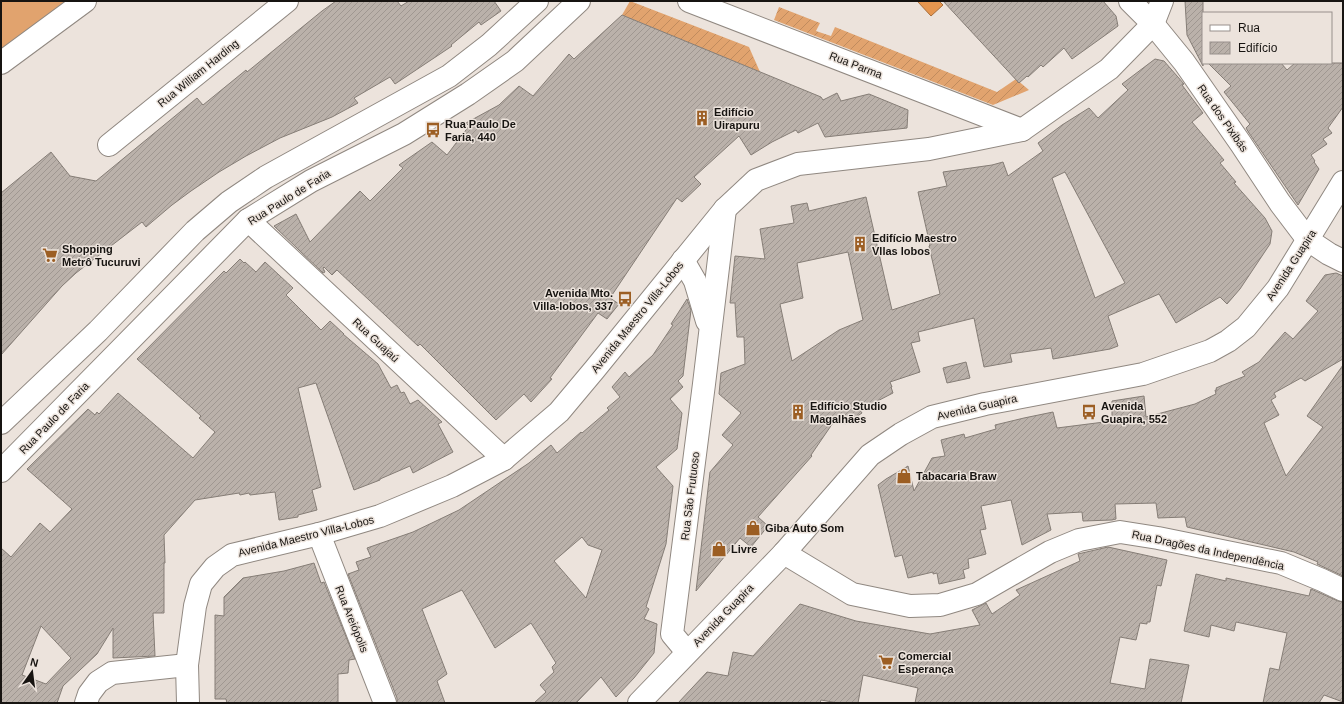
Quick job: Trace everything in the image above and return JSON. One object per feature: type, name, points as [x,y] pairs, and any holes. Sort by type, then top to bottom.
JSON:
[{"type":"street","points":[[1,63],[84,1]]},
{"type":"street","name":"Rua William Harding","points":[[109,145],[287,1]]},
{"type":"street","points":[[1,423],[98,331],[195,231],[229,202],[266,177],[449,76],[490,45],[537,1]]},
{"type":"street","name":"Rua Paulo de Faria","points":[[1,471],[248,220],[311,181],[404,134],[468,94],[515,60],[579,1]]},
{"type":"street","name":"Rua Parma","points":[[689,1],[1022,130]]},
{"type":"street","name":"Rua dos Pixibás","points":[[1130,1],[1153,24],[1184,62],[1280,203],[1308,240],[1328,254],[1343,261]]},
{"type":"street","name":"Avenida Maestro Villa-Lobos","points":[[188,703],[187,665],[194,606],[200,584],[215,567],[232,555],[319,534],[380,516],[452,486],[504,459],[559,412],[725,209],[756,180],[798,164],[929,149],[1022,130],[1109,69],[1153,24],[1162,1]]},
{"type":"street","name":"Avenida Guapira","points":[[639,703],[784,553],[870,455],[901,434],[932,417],[985,404],[1143,374],[1210,351],[1228,341],[1246,327],[1278,288],[1343,182]]},
{"type":"street","name":"Rua São Frutuoso","points":[[687,652],[672,634],[725,209]]},
{"type":"street","name":"Rua Guajaú","points":[[248,220],[504,459]]},
{"type":"street","name":"Rua São Frutuoso","points":[[683,260],[695,281],[710,334]]},
{"type":"street","name":"Rua Dragões da Independência","points":[[784,553],[852,594],[910,606],[940,605],[977,594],[1050,552],[1080,540],[1120,532],[1158,538],[1281,563],[1343,590]]},
{"type":"street","name":"Rua Areiópolis","points":[[319,534],[386,703]]},
{"type":"street","points":[[86,703],[89,694],[98,682],[112,673],[187,665]]},
{"type":"shaded area","points":[[1,1],[70,1],[1,49]]},
{"type":"shaded area","points":[[630,1],[749,47],[760,72],[622,15]]},
{"type":"shaded area","points":[[918,1],[939,1],[943,5],[931,16]]},
{"type":"shaded area","points":[[779,7],[820,23],[816,31],[831,36],[835,27],[997,92],[1016,79],[1029,90],[993,105],[774,20]]},
{"type":"building","points":[[336,1],[397,1],[401,6],[409,1],[494,1],[501,11],[481,25],[479,22],[451,45],[452,46],[395,84],[390,77],[354,98],[358,103],[332,117],[280,138],[219,172],[172,205],[146,227],[142,222],[76,273],[62,286],[1,355],[1,193],[51,152],[70,176],[96,181],[197,98],[203,105]]},
{"type":"building","points":[[943,1],[1103,1],[1116,16],[1118,26],[1072,59],[1064,48],[1043,67],[1041,65],[1019,83]]},
{"type":"building","points":[[1185,1],[1203,1],[1203,66],[1187,35]]},
{"type":"building","points":[[622,15],[821,97],[823,100],[837,93],[841,101],[869,94],[908,110],[907,128],[825,137],[818,123],[798,133],[796,130],[751,155],[739,136],[694,177],[701,184],[682,202],[677,198],[610,298],[619,304],[607,319],[598,313],[550,378],[552,379],[531,402],[524,394],[496,420],[420,344],[418,346],[337,270],[332,275],[324,267],[325,272],[323,273],[274,226],[296,214],[310,242],[360,191],[370,201],[403,168],[399,165],[432,142],[447,155],[469,126],[466,123],[499,105],[519,86],[533,96],[569,54],[574,59]]},
{"type":"building","points":[[1155,59],[1164,61],[1184,84],[1182,85],[1203,113],[1192,122],[1224,160],[1220,163],[1236,182],[1234,183],[1265,218],[1272,231],[1270,244],[1240,289],[1227,304],[1220,297],[1176,323],[1159,294],[1108,316],[1118,346],[1110,349],[1053,359],[1051,348],[1010,354],[1012,362],[984,367],[974,318],[918,332],[920,341],[911,343],[920,372],[890,382],[893,393],[860,410],[862,413],[845,424],[837,417],[811,455],[812,456],[758,517],[768,526],[751,547],[740,538],[696,591],[710,472],[733,445],[722,435],[741,413],[719,394],[721,373],[745,364],[744,337],[737,337],[735,303],[730,303],[735,256],[765,259],[760,229],[794,223],[791,206],[807,203],[809,211],[866,197],[892,310],[940,294],[918,192],[947,186],[943,172],[1003,162],[1008,176],[1043,151],[1038,143],[1062,125],[1089,108],[1098,118],[1128,90],[1122,84]],"holes":[[[1065,172],[1125,283],[1095,298],[1052,178]],[[848,252],[863,320],[839,330],[792,361],[780,304],[803,298],[797,263]]]},
{"type":"building","points":[[1343,63],[1343,107],[1328,128],[1332,133],[1323,139],[1327,144],[1311,155],[1319,169],[1298,205],[1246,128],[1250,124],[1224,92],[1231,86],[1209,64],[1282,64],[1287,70],[1294,64]]},
{"type":"building","points":[[240,259],[256,272],[265,262],[293,288],[286,295],[321,330],[330,321],[378,364],[391,388],[397,385],[401,393],[404,392],[410,404],[418,400],[442,422],[438,424],[453,452],[413,473],[410,466],[354,490],[316,383],[298,388],[321,487],[312,490],[317,510],[298,515],[298,517],[279,520],[275,492],[250,495],[249,493],[240,495],[239,493],[195,500],[164,535],[164,613],[153,613],[155,656],[113,658],[113,628],[97,654],[63,686],[57,703],[1,703],[1,548],[11,557],[40,523],[50,532],[72,509],[27,469],[88,409],[95,415],[97,412],[99,414],[118,393],[193,458],[215,432],[199,418],[201,416],[137,359],[224,271],[226,273]],"holes":[[[41,626],[71,658],[46,684],[22,675]]]},
{"type":"building","points":[[1336,273],[1343,276],[1343,359],[1305,381],[1301,378],[1274,393],[1276,397],[1271,400],[1279,415],[1264,423],[1286,476],[1323,427],[1307,416],[1343,365],[1343,576],[1317,564],[1318,562],[1294,552],[1187,527],[1185,517],[1158,518],[1156,503],[1115,504],[1116,519],[1112,520],[1083,521],[1082,512],[1047,514],[1051,530],[1022,545],[1011,500],[981,506],[986,529],[980,530],[986,554],[968,559],[969,568],[963,570],[965,578],[939,584],[937,573],[933,574],[933,572],[908,578],[902,555],[895,557],[878,485],[886,479],[908,466],[914,491],[932,458],[945,456],[941,440],[964,434],[965,438],[996,429],[995,425],[1053,412],[1057,428],[1112,421],[1112,401],[1144,396],[1146,417],[1195,404],[1216,394],[1216,388],[1245,376],[1242,372],[1259,362],[1285,332],[1293,339],[1318,311],[1306,301],[1325,275]]},
{"type":"building","points":[[687,299],[691,310],[683,376],[678,381],[683,387],[670,399],[682,413],[677,449],[656,467],[673,486],[666,544],[646,607],[649,609],[644,619],[657,624],[654,653],[634,678],[616,697],[601,677],[576,703],[534,703],[546,692],[540,685],[554,672],[552,667],[556,663],[531,623],[495,648],[462,590],[422,609],[447,674],[437,681],[445,703],[397,703],[397,698],[348,574],[359,570],[356,562],[371,557],[367,548],[413,532],[459,510],[529,463],[551,445],[557,453],[609,410],[607,408],[620,397],[612,387],[625,372],[629,377],[653,355],[673,325],[671,324]],"holes":[[[582,537],[588,545],[602,550],[586,598],[554,561]]]},
{"type":"building","points":[[966,362],[970,378],[947,383],[943,368]]},
{"type":"building","points":[[1108,547],[1167,560],[1161,586],[1157,585],[1150,622],[1147,622],[1147,624],[1140,623],[1136,640],[1120,637],[1110,683],[1145,689],[1150,659],[1189,665],[1181,703],[915,703],[918,688],[863,675],[858,703],[838,703],[821,700],[820,703],[678,703],[707,672],[728,676],[733,652],[753,656],[800,604],[856,621],[930,634],[980,625],[972,610],[986,603],[992,614],[1020,595],[1016,590],[1080,561],[1078,554]]},
{"type":"building","points":[[314,563],[321,583],[324,582],[355,659],[349,660],[348,673],[338,674],[338,703],[227,703],[226,699],[215,699],[215,615],[224,616],[224,597],[243,578],[284,571]]},
{"type":"building","points":[[1196,574],[1226,581],[1226,578],[1309,596],[1311,589],[1343,602],[1343,702],[1324,695],[1319,703],[1263,703],[1270,668],[1279,670],[1287,633],[1236,622],[1234,631],[1211,625],[1209,637],[1184,631]]},
{"type":"place","name":"Edifício Uirapuru","points":[[702,118]]},
{"type":"place","name":"Rua Paulo De Faria, 440","points":[[433,130]]},
{"type":"place","name":"Edifício Maestro Vllas lobos","points":[[860,244]]},
{"type":"place","name":"Shopping Metrô Tucuruvi","points":[[50,255]]},
{"type":"place","name":"Avenida Mto. Villa-lobos, 337","points":[[625,299]]},
{"type":"place","name":"Edifício Studio Magalhães","points":[[798,412]]},
{"type":"place","name":"Avenida Guapira, 552","points":[[1089,412]]},
{"type":"place","name":"Tabacaria Braw","points":[[904,476]]},
{"type":"place","name":"Giba Auto Som","points":[[753,528]]},
{"type":"place","name":"Livre","points":[[719,549]]},
{"type":"place","name":"Comercial Esperança","points":[[886,662]]}]
